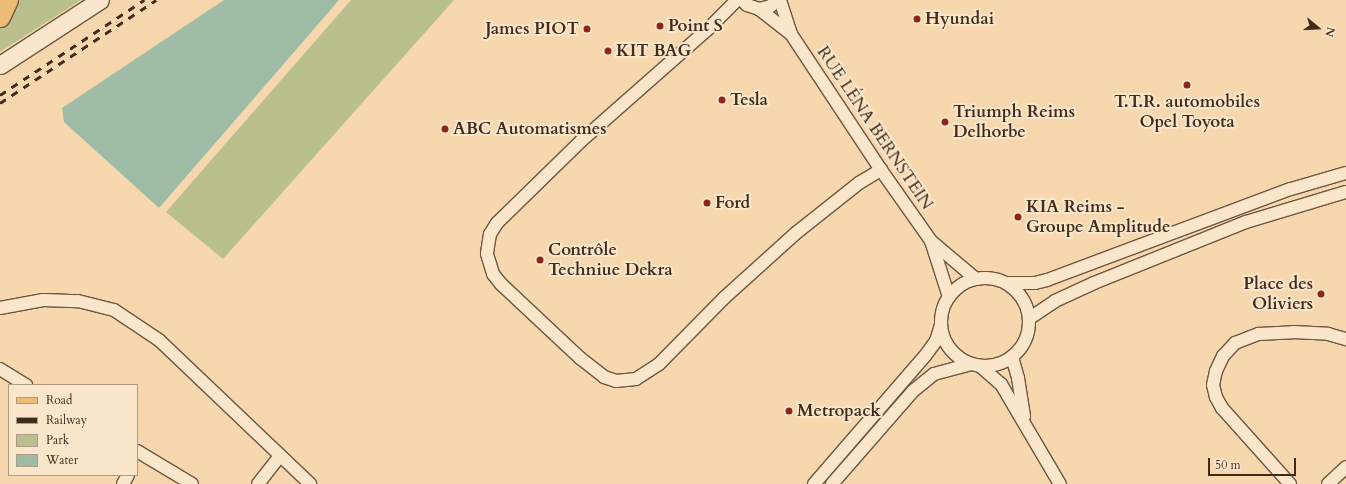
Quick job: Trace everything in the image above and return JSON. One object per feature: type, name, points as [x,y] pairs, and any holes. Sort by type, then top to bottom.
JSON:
[{"type":"main road","points":[[0,17],[8,0]]},
{"type":"street","points":[[0,65],[100,0]]},
{"type":"street","points":[[737,0],[708,29],[587,136],[497,223],[490,234],[487,254],[493,274],[501,284],[580,358],[604,377],[616,381],[636,379],[659,364],[724,298],[796,233],[858,184],[881,170]]},
{"type":"street","name":"RUE LÉNA BERNSTEIN","points":[[742,0],[747,5],[759,9],[791,34]]},
{"type":"street","points":[[759,9],[771,6],[776,0]]},
{"type":"street","name":"RUE LÉNA BERNSTEIN","points":[[780,0],[791,34],[881,170],[931,241]]},
{"type":"street","points":[[1008,283],[1035,283],[1047,280],[1291,189],[1346,172]]},
{"type":"street","points":[[1030,318],[1055,301],[1094,283],[1239,225],[1346,192]]},
{"type":"street","points":[[931,241],[976,279]]},
{"type":"street","points":[[931,241],[949,297]]},
{"type":"street","points":[[814,484],[936,341],[943,310],[949,297],[960,286],[976,279],[998,279],[1008,283],[1019,292],[1026,304],[1030,318],[1029,333],[1023,346],[1012,357],[1002,363],[992,366],[976,365],[934,374],[913,391],[832,484]]},
{"type":"street","points":[[0,308],[43,300],[78,301],[114,310],[159,340],[310,484]]},
{"type":"street","points":[[941,324],[944,337],[950,349],[960,358],[976,365],[1001,384],[1060,484]]},
{"type":"street","points":[[1290,484],[1222,408],[1216,397],[1213,385],[1216,371],[1223,356],[1235,344],[1259,334],[1293,332],[1328,334],[1346,339]]},
{"type":"street","points":[[1012,357],[1018,378],[1025,424]]},
{"type":"street","points":[[0,369],[24,384]]},
{"type":"street","points":[[138,455],[192,484]]},
{"type":"street","points":[[258,484],[280,456]]},
{"type":"street","points":[[1328,484],[1346,467]]},
{"type":"green space","points":[[0,0],[81,0],[0,52]]},
{"type":"green space","points":[[351,0],[454,0],[223,259],[166,212]]},
{"type":"water","points":[[224,0],[339,0],[159,208],[64,122],[62,108]]},
{"type":"railway","points":[[0,95],[144,0]]},
{"type":"railway","points":[[0,103],[156,0]]},
{"type":"place","name":"Hyundai","points":[[917,19]]},
{"type":"place","name":"Point S","points":[[660,26]]},
{"type":"place","name":"James PIOT","points":[[587,29]]},
{"type":"place","name":"KIT BAG","points":[[608,51]]},
{"type":"place","name":"T.T.R. automobiles Opel Toyota","points":[[1187,85]]},
{"type":"place","name":"Tesla","points":[[722,100]]},
{"type":"place","name":"Triumph Reims Delhorbe","points":[[945,122]]},
{"type":"place","name":"ABC Automatismes","points":[[445,129]]},
{"type":"place","name":"Ford","points":[[707,203]]},
{"type":"place","name":"KIA Reims - Groupe Amplitude","points":[[1018,217]]},
{"type":"place","name":"Contrôle Techniue Dekra","points":[[540,260]]},
{"type":"place","name":"Place des Oliviers","points":[[1321,294]]},
{"type":"place","name":"Metropack","points":[[789,411]]}]
